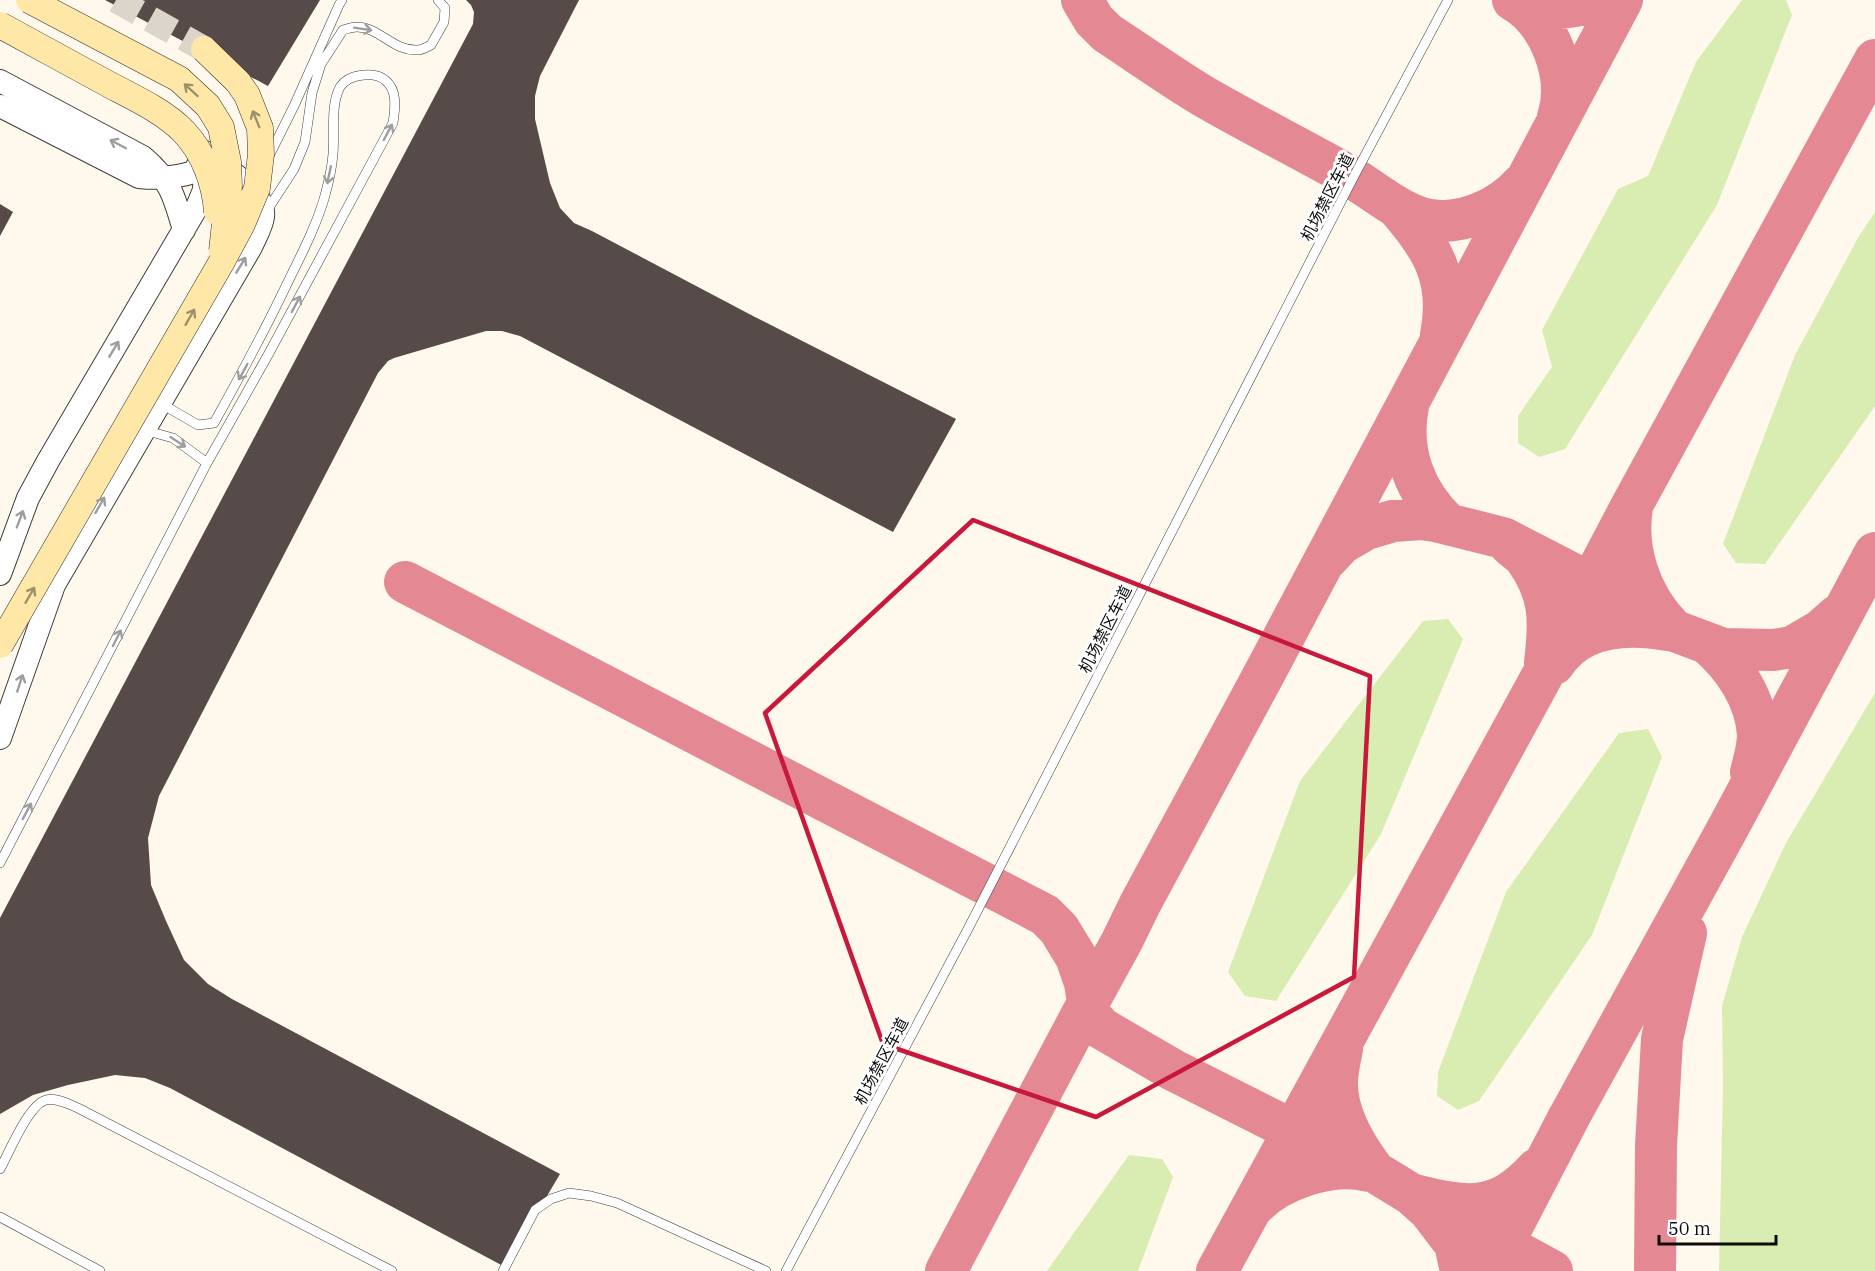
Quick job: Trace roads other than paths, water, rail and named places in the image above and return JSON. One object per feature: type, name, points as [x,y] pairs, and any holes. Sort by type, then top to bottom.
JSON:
[{"type":"main road","points":[[29,0],[179,79],[208,106],[221,127],[228,162],[229,186],[221,263]]},
{"type":"main road","points":[[0,25],[122,91],[159,113],[183,131],[208,171],[216,196],[221,263]]},
{"type":"main road","points":[[0,645],[221,263],[242,224],[257,188],[261,154],[260,128],[247,95],[238,82],[204,49]]},
{"type":"street","points":[[0,34],[131,104],[206,152],[251,189],[260,201],[263,216],[251,248],[54,585],[0,738]]},
{"type":"street","points":[[0,81],[143,157],[169,184],[184,230]]},
{"type":"street","points":[[0,106],[138,177],[177,177],[194,172],[206,152]]},
{"type":"street","points":[[0,574],[28,498],[197,207],[204,190],[206,152]]},
{"type":"lane","points":[[251,189],[294,106],[342,0]]},
{"type":"lane","points":[[263,216],[294,169],[305,142],[312,93],[321,64],[343,30],[357,27],[372,30],[388,41],[418,50],[431,45],[444,22],[445,8],[438,0]]},
{"type":"lane","name":"机场禁区车道","points":[[786,1271],[969,927],[1353,178],[1448,0]]},
{"type":"lane","points":[[0,863],[207,463],[393,123],[396,104],[391,88],[385,80],[370,75],[355,76],[341,85],[335,104],[333,156],[324,197],[312,232],[260,340],[214,423],[198,425],[160,403]]},
{"type":"lane","points":[[144,430],[173,438],[207,463]]},
{"type":"lane","points":[[0,1169],[35,1107],[46,1100],[61,1101],[392,1271]]},
{"type":"lane","points":[[503,1271],[535,1210],[550,1199],[569,1193],[616,1203],[766,1271]]},
{"type":"lane","points":[[0,1217],[100,1271]]},
{"type":"tunnel","points":[[116,0],[204,49]]}]
